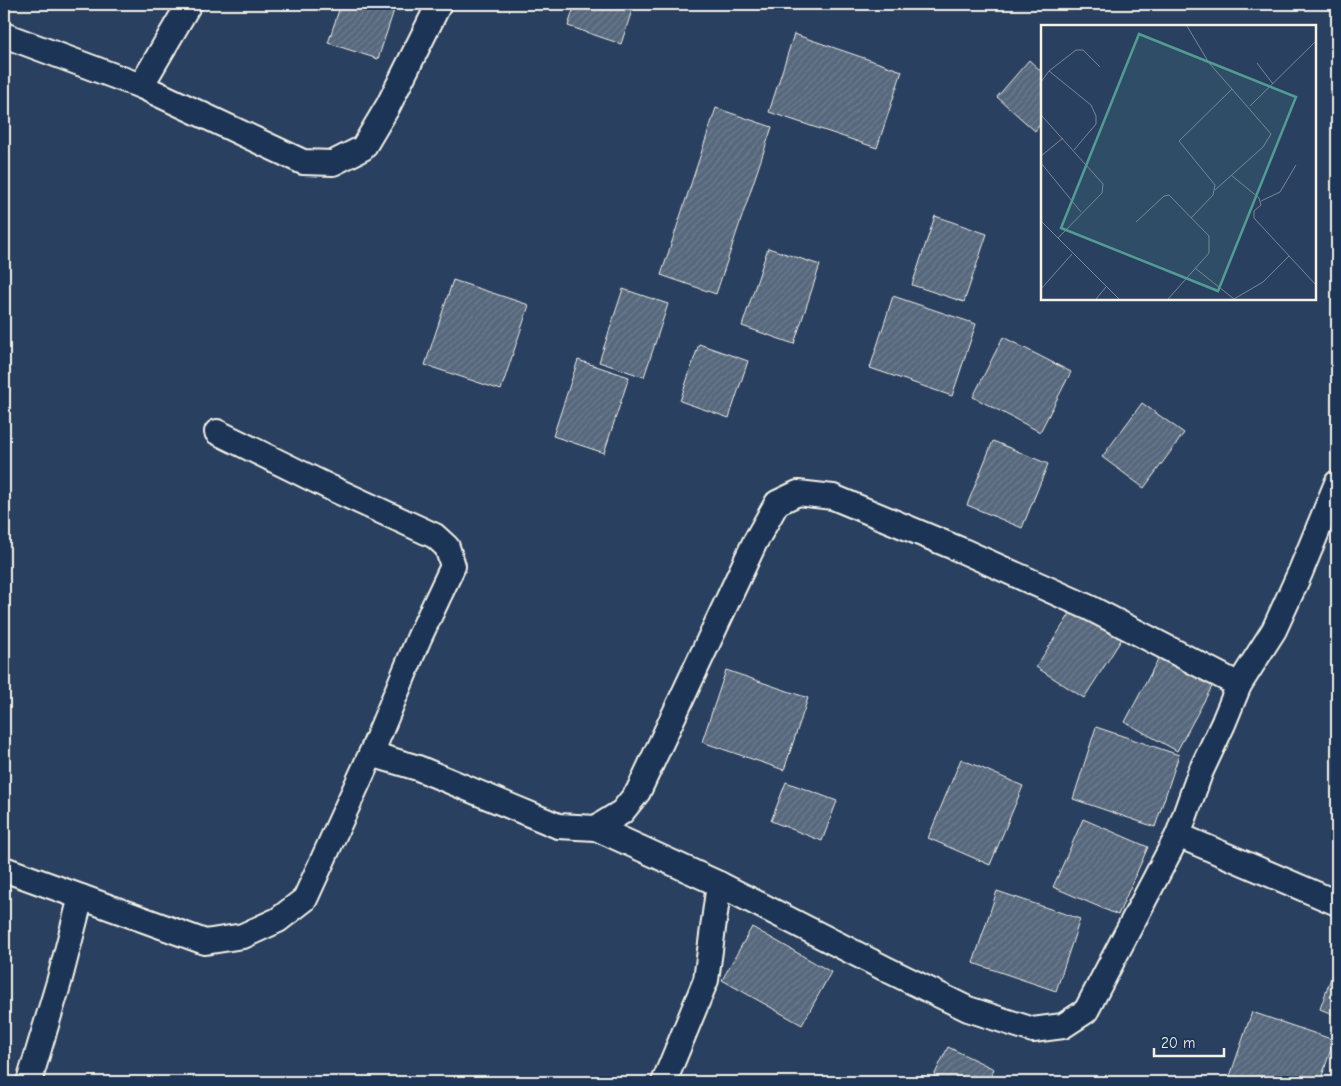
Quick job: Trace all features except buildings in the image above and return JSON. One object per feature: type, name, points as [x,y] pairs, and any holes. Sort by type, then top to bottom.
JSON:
[{"type":"street","points":[[141,86],[189,4]]},
{"type":"street","points":[[4,35],[141,86],[303,162],[332,163],[363,148],[388,106],[439,4]]},
{"type":"street","points":[[4,869],[205,942],[243,936],[278,920],[304,899],[371,754],[419,638],[453,566],[447,547],[435,536],[331,488],[218,432]]},
{"type":"street","points":[[371,754],[418,768],[558,826],[596,828],[719,884],[968,1009],[1033,1030],[1063,1026],[1086,1011],[1178,835],[1200,773],[1239,685],[1274,630],[1337,483]]},
{"type":"street","points":[[596,828],[622,812],[638,792],[754,544],[777,503],[798,493],[833,497],[961,550],[1090,608],[1239,685]]},
{"type":"street","points":[[1178,835],[1337,903]]},
{"type":"street","points":[[664,1082],[706,980],[719,884]]},
{"type":"street","points":[[29,1082],[82,897]]}]
